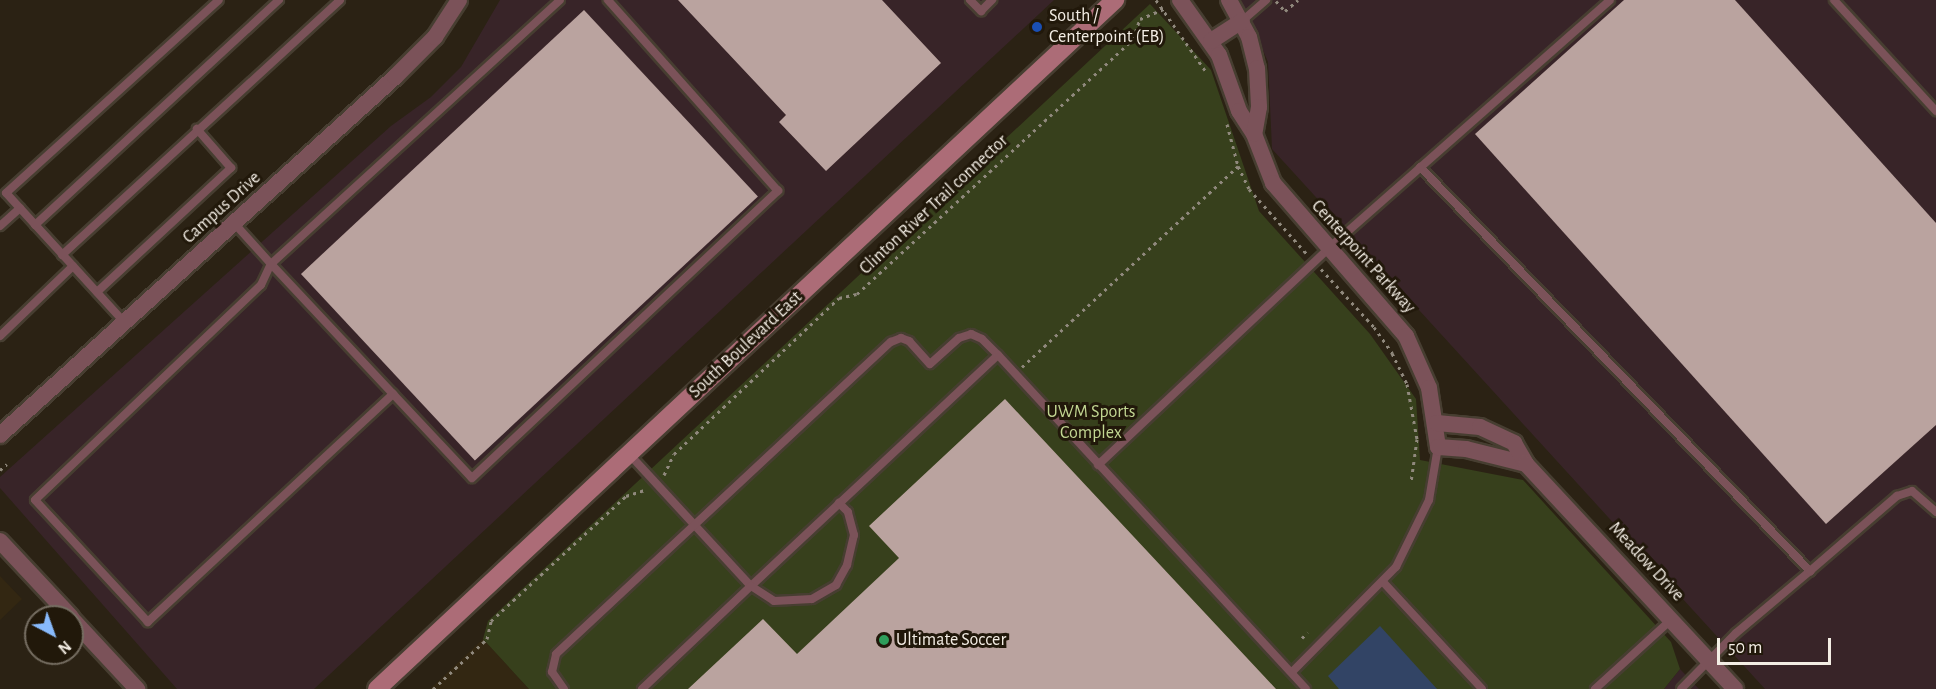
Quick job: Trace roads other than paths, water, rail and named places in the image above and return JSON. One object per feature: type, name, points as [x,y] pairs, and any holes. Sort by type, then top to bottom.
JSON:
[{"type":"street","name":"Campus Drive","points":[[0,435],[416,57],[459,0]]},
{"type":"street","name":"South Boulevard East","points":[[376,689],[1115,0]]},
{"type":"street","name":"Centerpoint Parkway","points":[[1229,0],[1242,21],[1255,55],[1259,87],[1254,134]]},
{"type":"street","name":"Centerpoint Parkway","points":[[1175,2],[1211,42],[1239,111],[1254,134],[1273,183],[1406,336],[1426,378],[1437,423],[1438,447]]},
{"type":"street","points":[[1211,42],[1242,21]]},
{"type":"street","name":"Meadow Drive","points":[[1437,423],[1497,433],[1514,443],[1526,464],[1735,689]]},
{"type":"street","points":[[1438,447],[1466,449],[1526,464]]},
{"type":"street","points":[[0,541],[59,605]]},
{"type":"street","points":[[84,632],[137,689]]},
{"type":"lane","points":[[125,323],[6,193],[219,0]]},
{"type":"lane","points":[[34,225],[279,0]]},
{"type":"lane","points":[[62,255],[340,0]]},
{"type":"lane","points":[[393,394],[148,622],[35,500],[261,285],[271,264],[560,0]]},
{"type":"lane","points":[[234,223],[472,478],[778,191],[608,0]]},
{"type":"lane","points":[[970,0],[981,11],[992,0]]},
{"type":"lane","points":[[1242,21],[1266,0]]},
{"type":"lane","points":[[1098,465],[1330,247],[1610,0]]},
{"type":"lane","points":[[1834,0],[1936,111]]},
{"type":"lane","points":[[97,292],[231,168],[197,129]]},
{"type":"lane","points":[[1420,167],[1810,571]]},
{"type":"lane","points":[[0,226],[20,208]]},
{"type":"lane","points":[[0,336],[73,266]]},
{"type":"lane","points":[[564,689],[552,672],[556,654],[891,342],[901,338],[909,341],[930,364],[959,338],[971,334],[982,339],[998,355],[1306,689]]},
{"type":"lane","points":[[642,689],[998,355]]},
{"type":"lane","points":[[1292,672],[1384,583],[1420,523],[1429,500],[1438,447]]},
{"type":"lane","points":[[629,454],[751,586],[774,601],[812,599],[836,585],[847,565],[854,534],[848,512],[839,502]]},
{"type":"lane","points":[[1681,689],[1708,659],[1897,496],[1912,490],[1936,512]]},
{"type":"lane","points":[[1384,583],[1482,689]]},
{"type":"lane","points":[[1595,689],[1672,619]]},
{"type":"water","points":[[1380,626],[1437,689],[1339,689],[1328,676]]},
{"type":"place","name":"South / Centerpoint (EB)","points":[[1037,27]]},
{"type":"place","name":"Ultimate Soccer","points":[[884,640]]},
{"type":"park label","name":"UWM Sports Complex","points":[[1091,423]]}]
